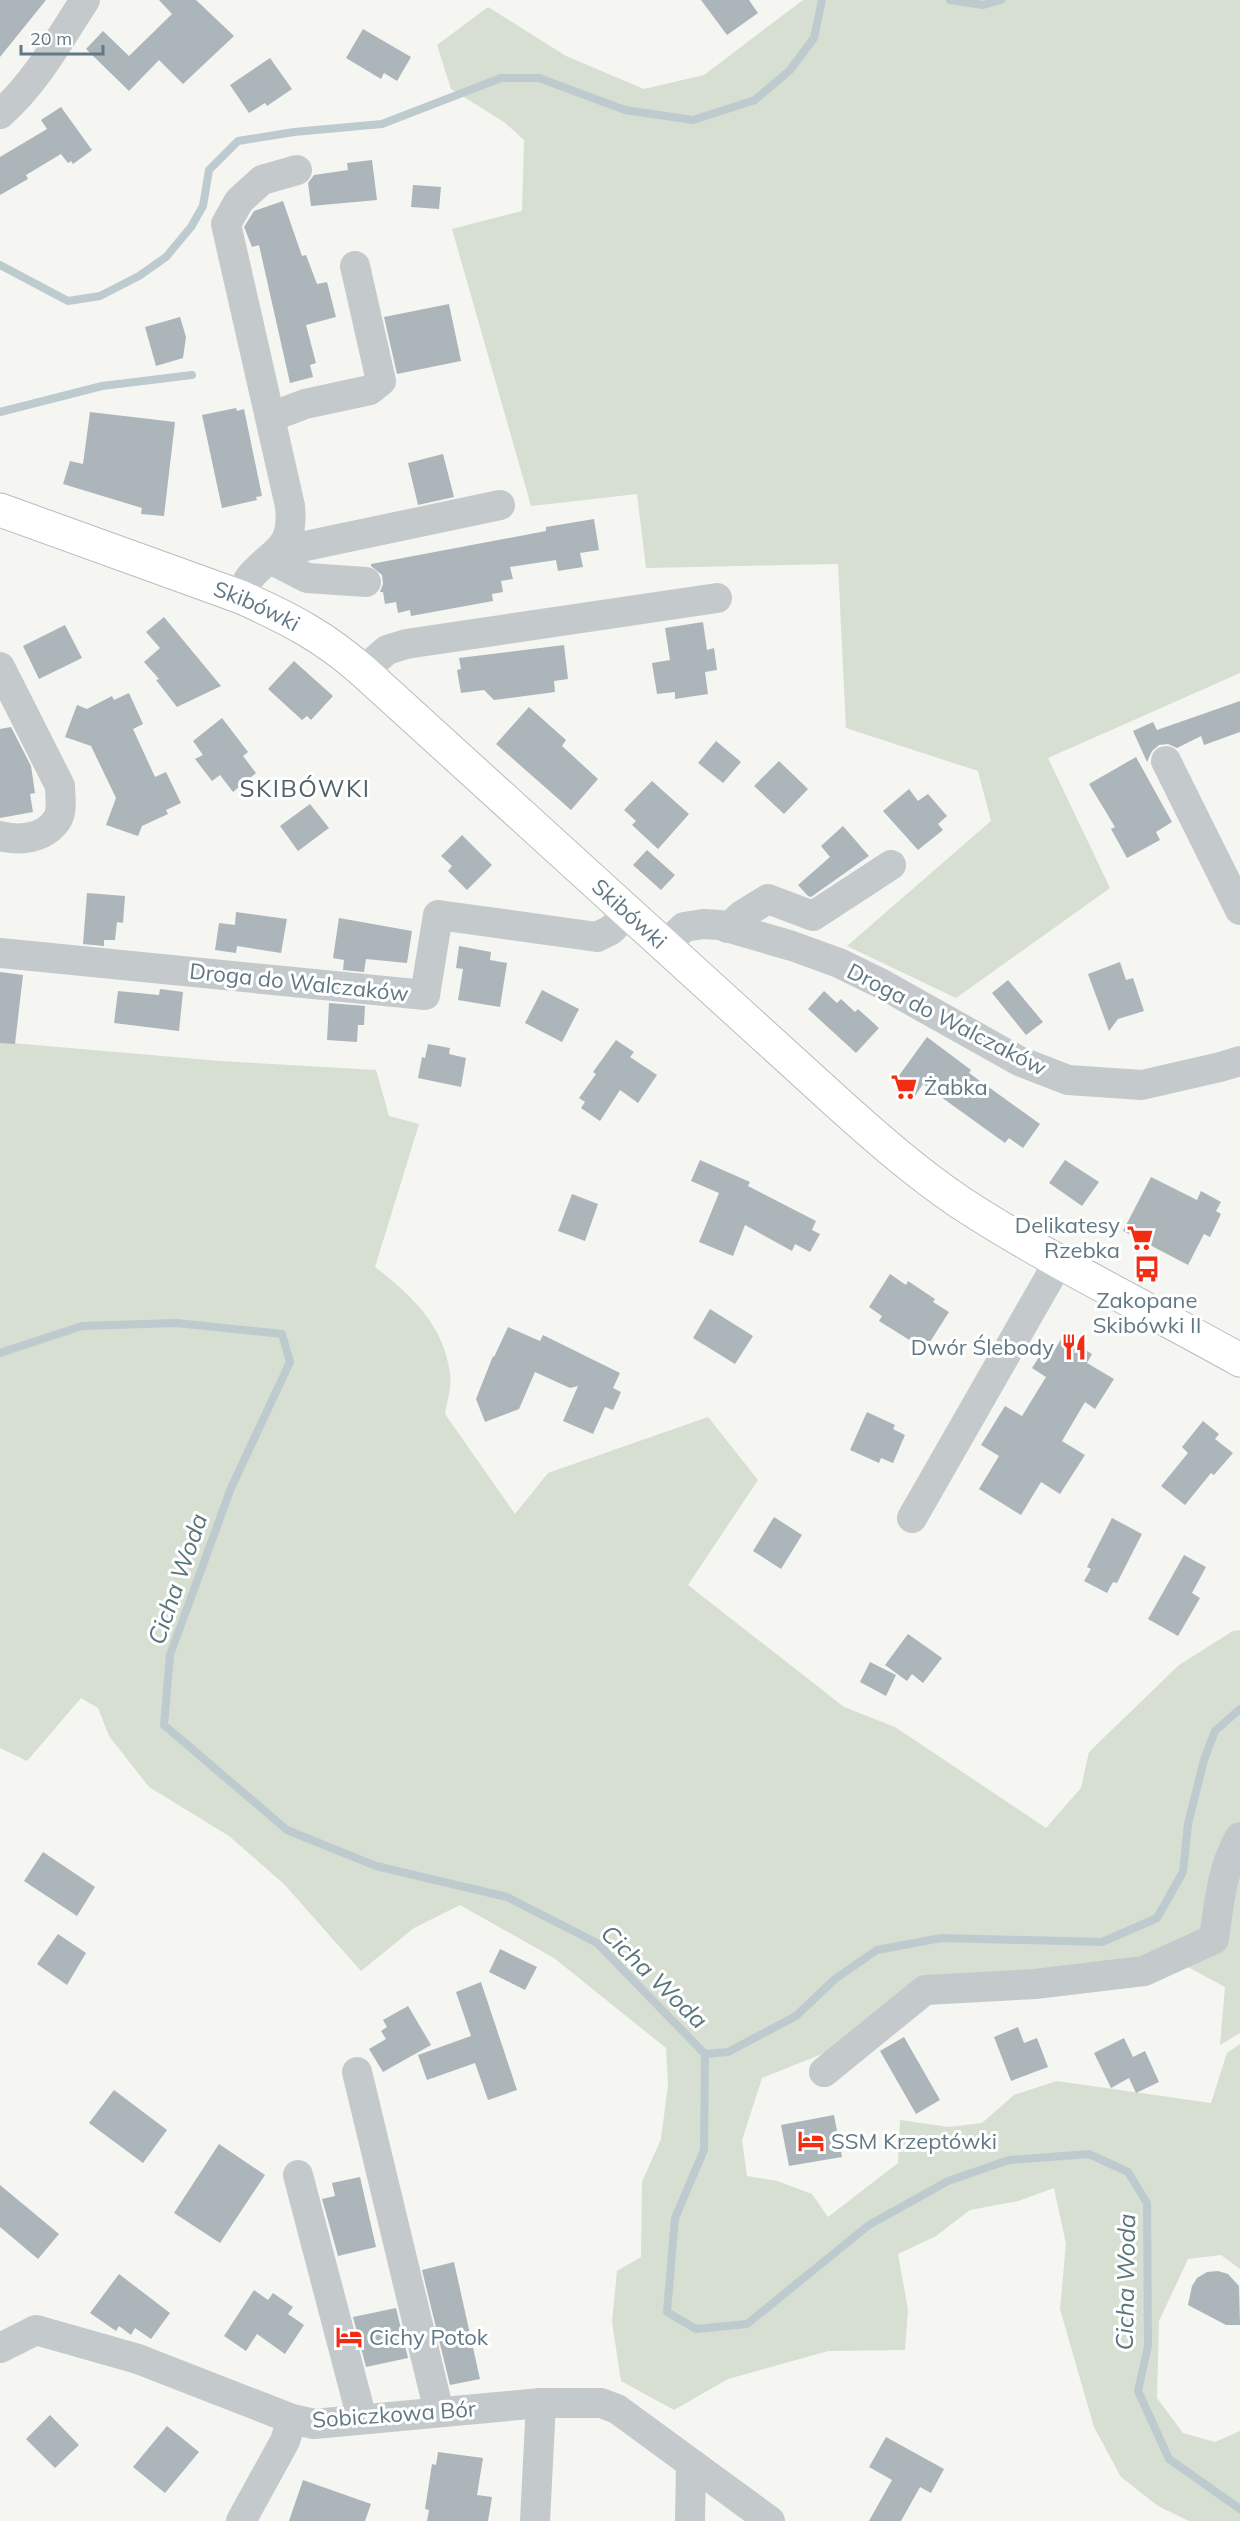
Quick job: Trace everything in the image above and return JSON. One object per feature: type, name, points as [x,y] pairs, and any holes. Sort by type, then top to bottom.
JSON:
[{"type":"main road","name":"Skibówki","points":[[0,510],[241,597],[309,629],[363,672],[857,1121],[916,1170],[960,1202],[1059,1261],[1240,1360]]},
{"type":"street","points":[[0,114],[11,105],[36,72],[86,0]]},
{"type":"street","points":[[241,597],[249,578],[285,544],[292,527],[290,506],[271,417],[226,224],[240,201],[262,180],[297,170]]},
{"type":"street","points":[[271,417],[305,404],[370,390],[381,381],[355,266]]},
{"type":"street","points":[[274,556],[500,505]]},
{"type":"street","points":[[274,556],[307,578],[366,582]]},
{"type":"street","points":[[363,672],[387,650],[406,644],[717,598]]},
{"type":"street","points":[[0,667],[60,786],[61,803],[58,819],[41,834],[16,840],[0,837]]},
{"type":"street","points":[[1166,761],[1240,910]]},
{"type":"street","points":[[728,928],[742,915],[768,899],[813,916],[891,865]]},
{"type":"street","name":"Droga do Walczaków","points":[[0,953],[425,994],[438,915],[597,937],[611,930],[628,913]]},
{"type":"street","name":"Droga do Walczaków","points":[[664,946],[677,932],[691,925],[728,928],[792,946],[839,963],[882,984],[1019,1061],[1068,1080],[1142,1085],[1220,1067],[1240,1060]]},
{"type":"street","points":[[912,1518],[1059,1261]]},
{"type":"street","points":[[824,2072],[925,1990],[1035,1984],[1144,1971],[1214,1939],[1222,1883],[1233,1849],[1240,1837]]},
{"type":"street","points":[[357,2072],[439,2412]]},
{"type":"street","points":[[298,2175],[362,2419]]},
{"type":"street","name":"Sobiczkowa Bór","points":[[0,2348],[36,2330],[138,2359],[292,2419],[314,2424],[542,2403],[601,2403],[616,2409],[770,2521]]},
{"type":"street","points":[[536,2521],[542,2403]]},
{"type":"street","points":[[241,2521],[285,2441],[292,2419]]},
{"type":"street","points":[[690,2521],[691,2465]]},
{"type":"shaded area","points":[[803,0],[1240,0],[1240,673],[1048,758],[1110,888],[956,998],[847,946],[991,821],[978,771],[846,728],[838,564],[646,568],[637,494],[531,506],[452,229],[522,211],[524,140],[504,122],[451,89],[437,45],[488,7],[566,56],[644,89],[704,75]]},
{"type":"shaded area","points":[[0,1042],[220,1061],[376,1070],[389,1116],[419,1124],[375,1267],[424,1312],[441,1340],[450,1373],[450,1388],[445,1414],[515,1514],[548,1473],[708,1417],[758,1480],[688,1585],[844,1707],[895,1727],[1046,1828],[1081,1788],[1089,1752],[1179,1665],[1233,1631],[1240,1630],[1240,2033],[1220,2045],[1225,1987],[1175,1960],[978,1983],[832,2050],[762,2078],[742,2140],[747,2176],[777,2181],[812,2194],[828,2217],[898,2163],[900,2120],[949,2127],[982,2123],[1014,2095],[1057,2081],[1211,2103],[1227,2053],[1240,2044],[1240,2269],[1221,2255],[1188,2259],[1159,2321],[1157,2398],[1183,2433],[1215,2442],[1240,2431],[1240,2521],[1189,2521],[1158,2506],[1121,2477],[1094,2427],[1060,2309],[1066,2244],[1054,2188],[1018,2201],[970,2210],[936,2236],[898,2254],[908,2310],[905,2350],[828,2351],[728,2379],[674,2410],[621,2381],[612,2322],[617,2271],[641,2257],[642,2182],[661,2139],[668,2085],[666,2048],[554,1958],[460,1905],[414,1928],[361,1971],[284,1884],[229,1836],[149,1787],[109,1736],[98,1708],[81,1698],[27,1761],[0,1748]]},
{"type":"building","points":[[0,0],[46,0],[0,57]]},
{"type":"building","points":[[159,0],[196,0],[234,36],[183,84],[159,60],[129,91],[86,49],[103,31],[129,56],[172,14]]},
{"type":"building","points":[[701,0],[749,0],[758,13],[727,35]]},
{"type":"building","points":[[363,29],[411,57],[397,81],[384,73],[381,79],[346,58]]},
{"type":"building","points":[[270,58],[292,89],[267,106],[265,103],[249,113],[230,85]]},
{"type":"building","points":[[61,107],[92,150],[73,164],[71,161],[68,163],[61,154],[26,175],[28,179],[0,195],[0,157],[47,129],[41,120]]},
{"type":"building","points":[[372,160],[377,200],[311,206],[308,183],[314,175],[348,170],[347,163]]},
{"type":"building","points":[[413,185],[441,187],[439,209],[411,207]]},
{"type":"building","points":[[283,201],[302,256],[306,255],[317,284],[327,282],[336,317],[306,325],[316,363],[310,365],[313,377],[290,383],[259,245],[252,247],[244,227],[254,211]]},
{"type":"building","points":[[449,304],[461,361],[397,374],[384,317]]},
{"type":"building","points":[[180,317],[186,337],[183,358],[156,366],[145,327]]},
{"type":"building","points":[[236,408],[237,411],[244,409],[262,496],[256,497],[257,500],[222,508],[202,415]]},
{"type":"building","points":[[90,412],[175,422],[164,516],[141,514],[142,508],[63,484],[70,461],[83,464]]},
{"type":"building","points":[[443,454],[454,497],[418,505],[408,463]]},
{"type":"building","points":[[594,519],[599,550],[580,553],[583,567],[558,571],[556,560],[510,567],[513,579],[501,581],[503,592],[492,594],[493,601],[411,616],[410,610],[398,613],[396,602],[385,604],[383,592],[380,592],[383,584],[382,575],[371,566],[371,564],[546,531],[546,527]]},
{"type":"building","points":[[164,617],[221,686],[177,707],[156,680],[159,679],[144,662],[160,648],[146,632]]},
{"type":"building","points":[[703,622],[707,650],[714,648],[717,670],[705,672],[708,694],[675,699],[675,692],[657,694],[652,663],[670,660],[665,628]]},
{"type":"building","points":[[65,625],[82,658],[39,679],[23,646]]},
{"type":"building","points":[[564,645],[568,679],[554,681],[555,692],[494,700],[484,690],[461,693],[457,670],[461,669],[459,658]]},
{"type":"building","points":[[294,661],[333,696],[311,720],[307,716],[302,720],[268,689]]},
{"type":"building","points":[[129,693],[143,724],[133,729],[155,777],[166,772],[181,803],[166,810],[168,814],[142,826],[138,836],[106,825],[116,798],[91,746],[65,737],[77,705],[87,709],[112,696],[114,700]]},
{"type":"building","points":[[1240,701],[1240,732],[1204,745],[1201,736],[1177,748],[1168,744],[1159,745],[1152,751],[1147,762],[1133,731],[1153,722],[1157,730]]},
{"type":"building","points":[[529,707],[566,740],[562,746],[598,779],[571,810],[496,744]]},
{"type":"building","points":[[222,718],[248,752],[243,756],[256,773],[233,792],[220,775],[212,781],[195,759],[203,755],[193,741]]},
{"type":"building","points":[[11,727],[31,766],[35,793],[30,794],[33,812],[0,818],[0,729]]},
{"type":"building","points":[[716,741],[741,762],[723,783],[698,763]]},
{"type":"building","points":[[1136,757],[1172,822],[1156,832],[1160,840],[1127,858],[1111,829],[1115,827],[1089,784]]},
{"type":"building","points":[[779,761],[808,789],[784,814],[754,786]]},
{"type":"building","points":[[652,781],[689,814],[658,849],[632,825],[636,821],[624,810]]},
{"type":"building","points":[[909,789],[918,801],[928,794],[947,816],[938,824],[943,830],[918,850],[883,811]]},
{"type":"building","points":[[310,804],[329,828],[298,851],[280,826]]},
{"type":"building","points":[[843,826],[869,856],[811,897],[808,896],[798,885],[830,857],[821,846]]},
{"type":"building","points":[[462,835],[492,865],[467,890],[448,871],[452,866],[441,856]]},
{"type":"building","points":[[647,850],[675,875],[661,890],[633,865]]},
{"type":"building","points":[[87,893],[125,896],[123,923],[117,922],[115,940],[104,940],[104,946],[83,944]]},
{"type":"building","points":[[236,912],[287,919],[281,953],[237,946],[236,953],[215,950],[219,923],[235,925]]},
{"type":"building","points":[[339,918],[412,931],[407,963],[366,959],[364,972],[343,970],[344,960],[333,958]]},
{"type":"building","points":[[459,946],[491,952],[490,960],[507,963],[500,1007],[458,1000],[463,969],[456,968]]},
{"type":"building","points":[[1120,962],[1126,980],[1133,978],[1144,1011],[1118,1019],[1109,1031],[1088,974]]},
{"type":"building","points":[[0,972],[23,975],[15,1044],[0,1043]]},
{"type":"building","points":[[1008,980],[1043,1022],[1026,1035],[992,993]]},
{"type":"building","points":[[160,989],[183,992],[179,1031],[114,1023],[118,991],[159,995]]},
{"type":"building","points":[[542,990],[579,1009],[562,1042],[525,1023]]},
{"type":"building","points":[[824,991],[837,1003],[841,999],[855,1012],[858,1009],[879,1028],[856,1053],[808,1009]]},
{"type":"building","points":[[329,1003],[365,1006],[364,1025],[358,1025],[357,1042],[327,1040]]},
{"type":"building","points":[[927,1037],[971,1070],[969,1073],[1040,1124],[1023,1148],[1009,1138],[1005,1143],[923,1084],[915,1096],[895,1081]]},
{"type":"building","points":[[616,1040],[634,1052],[630,1057],[657,1075],[638,1103],[620,1090],[600,1121],[581,1108],[585,1102],[579,1098],[596,1074],[593,1072]]},
{"type":"building","points":[[428,1044],[450,1048],[449,1054],[466,1058],[461,1087],[418,1078],[422,1057],[425,1058]]},
{"type":"building","points":[[700,1160],[750,1182],[748,1186],[816,1221],[812,1230],[820,1234],[810,1252],[795,1244],[792,1251],[745,1225],[733,1256],[699,1242],[719,1193],[691,1181]]},
{"type":"building","points":[[1065,1160],[1099,1182],[1082,1206],[1049,1183]]},
{"type":"building","points":[[1151,1177],[1197,1200],[1201,1191],[1221,1202],[1216,1211],[1221,1214],[1210,1237],[1204,1234],[1188,1265],[1123,1231]]},
{"type":"building","points":[[572,1194],[598,1204],[585,1241],[558,1231]]},
{"type":"building","points":[[890,1274],[906,1285],[908,1281],[935,1299],[933,1302],[949,1312],[928,1345],[914,1336],[911,1341],[879,1321],[882,1316],[869,1307]]},
{"type":"building","points":[[710,1309],[753,1336],[735,1364],[693,1338]]},
{"type":"building","points":[[508,1327],[540,1341],[543,1335],[620,1373],[613,1388],[621,1392],[613,1410],[605,1407],[593,1434],[563,1421],[578,1386],[570,1388],[535,1372],[519,1409],[485,1422],[476,1399],[493,1356]]},
{"type":"building","points":[[1063,1336],[1092,1354],[1087,1363],[1114,1379],[1095,1409],[1085,1402],[1062,1441],[1085,1455],[1060,1494],[1041,1482],[1021,1515],[979,1489],[999,1456],[981,1445],[1005,1406],[1022,1416],[1046,1377],[1032,1368],[1046,1346],[1054,1351]]},
{"type":"building","points":[[867,1412],[895,1425],[893,1429],[905,1435],[893,1463],[881,1458],[879,1463],[850,1450]]},
{"type":"building","points":[[1203,1421],[1219,1434],[1215,1439],[1233,1453],[1214,1475],[1211,1473],[1185,1505],[1161,1486],[1188,1453],[1182,1447]]},
{"type":"building","points":[[774,1517],[802,1535],[781,1569],[753,1551]]},
{"type":"building","points":[[1112,1518],[1142,1534],[1117,1583],[1113,1582],[1107,1593],[1084,1581],[1091,1569],[1087,1567]]},
{"type":"building","points":[[1184,1555],[1206,1567],[1192,1593],[1200,1598],[1178,1636],[1148,1619]]},
{"type":"building","points":[[908,1634],[942,1658],[923,1683],[912,1674],[907,1681],[885,1665]]},
{"type":"building","points":[[870,1662],[896,1675],[886,1696],[860,1682]]},
{"type":"building","points":[[43,1852],[95,1887],[77,1916],[24,1881]]},
{"type":"building","points":[[58,1934],[86,1953],[67,1985],[37,1964]]},
{"type":"building","points":[[500,1949],[537,1967],[525,1990],[489,1972]]},
{"type":"building","points":[[481,1982],[517,2090],[488,2100],[475,2063],[427,2080],[418,2055],[471,2036],[456,1992]]},
{"type":"building","points":[[408,2006],[431,2045],[383,2072],[369,2049],[386,2039],[381,2031],[387,2027],[383,2020]]},
{"type":"building","points":[[1018,2027],[1024,2043],[1037,2038],[1048,2067],[1011,2081],[994,2037]]},
{"type":"building","points":[[904,2037],[940,2100],[916,2114],[880,2051]]},
{"type":"building","points":[[1124,2038],[1133,2057],[1145,2051],[1159,2082],[1136,2093],[1129,2078],[1111,2088],[1094,2053]]},
{"type":"building","points":[[114,2090],[167,2130],[143,2163],[89,2123]]},
{"type":"building","name":"SSM Krzeptówki","points":[[834,2115],[842,2157],[789,2166],[781,2125]]},
{"type":"building","points":[[219,2144],[265,2175],[220,2243],[174,2213]]},
{"type":"building","points":[[360,2177],[376,2247],[338,2256],[322,2199],[335,2196],[332,2183]]},
{"type":"building","points":[[0,2185],[59,2234],[38,2259],[0,2227]]},
{"type":"building","points":[[454,2262],[480,2379],[450,2385],[422,2270]]},
{"type":"building","points":[[1218,2271],[1228,2274],[1239,2286],[1240,2325],[1226,2325],[1188,2305],[1192,2286],[1197,2278],[1207,2272]]},
{"type":"building","points":[[119,2274],[170,2313],[151,2339],[135,2328],[131,2335],[119,2326],[116,2331],[90,2313]]},
{"type":"building","points":[[254,2290],[268,2300],[273,2293],[293,2307],[288,2314],[304,2325],[285,2354],[257,2334],[246,2351],[224,2336]]},
{"type":"building","points":[[396,2308],[408,2358],[366,2367],[353,2317]]},
{"type":"building","points":[[50,2415],[79,2445],[55,2468],[26,2439]]},
{"type":"building","points":[[167,2426],[199,2452],[165,2493],[133,2467]]},
{"type":"building","points":[[886,2437],[944,2469],[931,2493],[920,2487],[901,2521],[869,2521],[892,2480],[869,2467]]},
{"type":"building","points":[[438,2452],[483,2458],[477,2495],[492,2497],[488,2521],[427,2521],[429,2510],[425,2509],[432,2464],[436,2465]]},
{"type":"building","points":[[303,2480],[371,2504],[365,2521],[289,2521]]},
{"type":"waterway","points":[[0,265],[68,301],[100,296],[139,276],[166,257],[191,227],[203,206],[209,170],[238,141],[294,132],[382,124],[501,78],[539,78],[625,110],[693,120],[755,100],[790,70],[814,38],[822,0]]},
{"type":"waterway","points":[[950,0],[983,5],[1001,0]]},
{"type":"waterway","points":[[0,412],[102,386],[192,375]]},
{"type":"waterway","name":"Cicha Woda","points":[[0,1353],[82,1326],[176,1323],[282,1334],[290,1362],[231,1488],[170,1655],[164,1725],[287,1830],[376,1866],[507,1897],[597,1943],[705,2054],[704,2150],[675,2218],[667,2312],[696,2329],[747,2324],[869,2225],[948,2181],[1009,2160],[1089,2154],[1128,2172],[1147,2203],[1148,2346],[1138,2391],[1169,2459],[1240,2509]]},
{"type":"waterway","points":[[705,2054],[728,2052],[796,2016],[835,1979],[877,1950],[941,1938],[1102,1942],[1157,1918],[1183,1872],[1188,1824],[1204,1760],[1215,1731],[1240,1709]]},
{"type":"place","name":"Żabka","points":[[904,1087]]},
{"type":"place","name":"Delikatesy Rzebka","points":[[1140,1238]]},
{"type":"place","name":"Zakopane Skibówki II","points":[[1147,1269]]},
{"type":"place","name":"Dwór Ślebody","points":[[1074,1347]]},
{"type":"place","name":"SSM Krzeptówki","points":[[811,2141]]},
{"type":"place","name":"Cichy Potok","points":[[349,2337]]},
{"type":"district","name":"SKIBÓWKI","points":[[305,789]]}]
